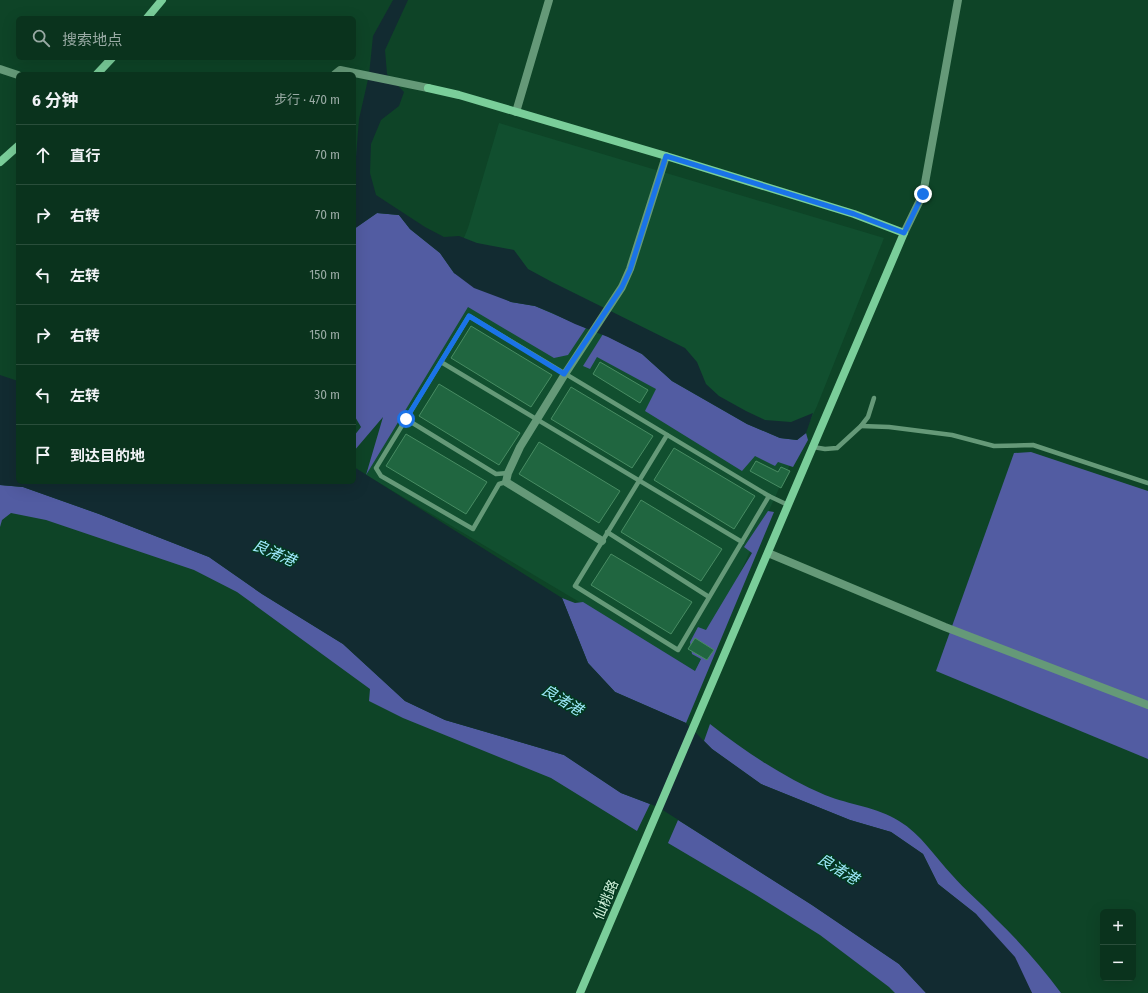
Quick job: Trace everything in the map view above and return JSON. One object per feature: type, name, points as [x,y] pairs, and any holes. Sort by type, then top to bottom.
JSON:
[{"type":"street","points":[[149,16],[162,0]]},
{"type":"street","points":[[516,112],[549,0]]},
{"type":"street","points":[[356,73],[459,95],[666,156],[854,214],[904,233],[923,194],[958,0]]},
{"type":"street","points":[[99,72],[110,60]]},
{"type":"street","points":[[0,69],[16,74]]},
{"type":"street","points":[[338,72],[340,70],[350,72]]},
{"type":"street","points":[[0,162],[16,148]]},
{"type":"street","points":[[602,541],[506,482],[508,473],[520,447],[536,420],[564,374],[622,287],[630,270],[666,156]]},
{"type":"street","name":"仙桃路","points":[[580,993],[904,233]]},
{"type":"street","points":[[768,553],[951,630],[1148,705]]},
{"type":"lane","points":[[506,482],[500,484],[473,529],[381,476],[376,468],[469,316],[667,436],[769,496],[788,505]]},
{"type":"lane","points":[[441,362],[742,542]]},
{"type":"lane","points":[[813,447],[825,449],[837,448],[861,426],[868,417],[874,398]]},
{"type":"lane","points":[[406,419],[496,474],[508,473]]},
{"type":"lane","points":[[861,426],[889,427],[952,435],[994,446],[1033,445],[1148,483]]},
{"type":"lane","points":[[667,436],[575,586],[678,650],[769,496]]},
{"type":"lane","points":[[607,532],[709,597]]},
{"type":"shaded area","points":[[499,123],[884,238],[817,406],[695,671],[366,475],[468,228]]},
{"type":"shaded area","points":[[377,213],[399,215],[410,229],[440,253],[454,273],[511,302],[535,306],[586,328],[568,355],[554,358],[468,307],[366,475],[383,417],[356,449],[356,433],[361,427],[356,418],[356,228]]},
{"type":"shaded area","points":[[603,334],[642,354],[672,381],[747,424],[780,438],[797,440],[806,433],[808,440],[793,467],[778,462],[775,466],[755,456],[742,471],[645,411],[656,389],[597,357],[590,369],[583,366]]},
{"type":"shaded area","points":[[1031,452],[1148,491],[1148,759],[936,671],[1014,453]]},
{"type":"shaded area","points":[[0,485],[23,487],[99,514],[209,557],[262,594],[343,644],[405,701],[445,720],[564,755],[621,793],[650,804],[637,831],[551,778],[403,718],[369,701],[370,689],[237,592],[194,570],[46,520],[11,513],[2,520],[0,527]]},
{"type":"shaded area","points":[[768,511],[774,512],[686,723],[615,692],[588,663],[562,598],[575,603],[583,602],[695,671],[701,659],[692,654],[690,642],[698,627],[706,630],[752,553],[744,547]]},
{"type":"shaded area","points":[[710,724],[751,754],[809,788],[834,798],[882,812],[907,826],[921,839],[957,881],[990,912],[1021,945],[1046,973],[1061,993],[1032,993],[976,914],[938,884],[923,854],[891,832],[850,820],[761,784],[712,749],[704,741]]},
{"type":"shaded area","points":[[678,820],[812,905],[899,964],[926,993],[895,993],[820,935],[668,843]]},
{"type":"water","points":[[393,0],[408,0],[385,50],[387,74],[404,92],[399,106],[381,120],[371,144],[370,173],[376,195],[425,227],[444,237],[459,236],[477,243],[514,250],[528,269],[685,348],[697,362],[706,384],[719,396],[746,411],[765,420],[791,422],[813,413],[806,433],[797,440],[780,438],[747,424],[672,381],[642,354],[608,337],[535,306],[511,302],[474,288],[454,273],[440,253],[410,229],[399,215],[377,213],[356,228],[356,157],[359,119],[369,75],[373,36]]},
{"type":"water","name":"良渚港","points":[[0,375],[16,380],[16,484],[356,484],[356,468],[562,598],[588,663],[615,692],[686,723],[712,749],[761,784],[850,820],[891,832],[923,854],[938,884],[976,914],[1015,957],[1032,993],[926,993],[899,964],[812,905],[658,807],[621,793],[564,755],[445,720],[405,701],[343,644],[262,594],[209,557],[99,514],[23,487],[0,485]]},
{"type":"building","points":[[471,326],[552,375],[531,407],[451,358]]},
{"type":"building","points":[[600,362],[648,390],[640,403],[593,374]]},
{"type":"building","points":[[439,384],[520,433],[499,465],[419,416]]},
{"type":"building","points":[[571,387],[653,436],[632,468],[551,419]]},
{"type":"building","points":[[406,434],[487,482],[466,514],[386,466]]},
{"type":"building","points":[[539,442],[620,491],[599,523],[519,474]]},
{"type":"building","points":[[674,448],[755,496],[734,529],[654,480]]},
{"type":"building","points":[[756,461],[778,472],[781,467],[790,471],[781,488],[750,471]]},
{"type":"building","points":[[641,500],[722,549],[701,581],[621,532]]},
{"type":"building","points":[[611,554],[692,602],[671,634],[591,585]]},
{"type":"building","points":[[695,638],[714,650],[707,660],[688,649]]},
{"type":"route","points":[[406,419],[469,316],[564,374],[622,287],[630,270],[666,156],[854,214],[904,233],[923,194]]}]
